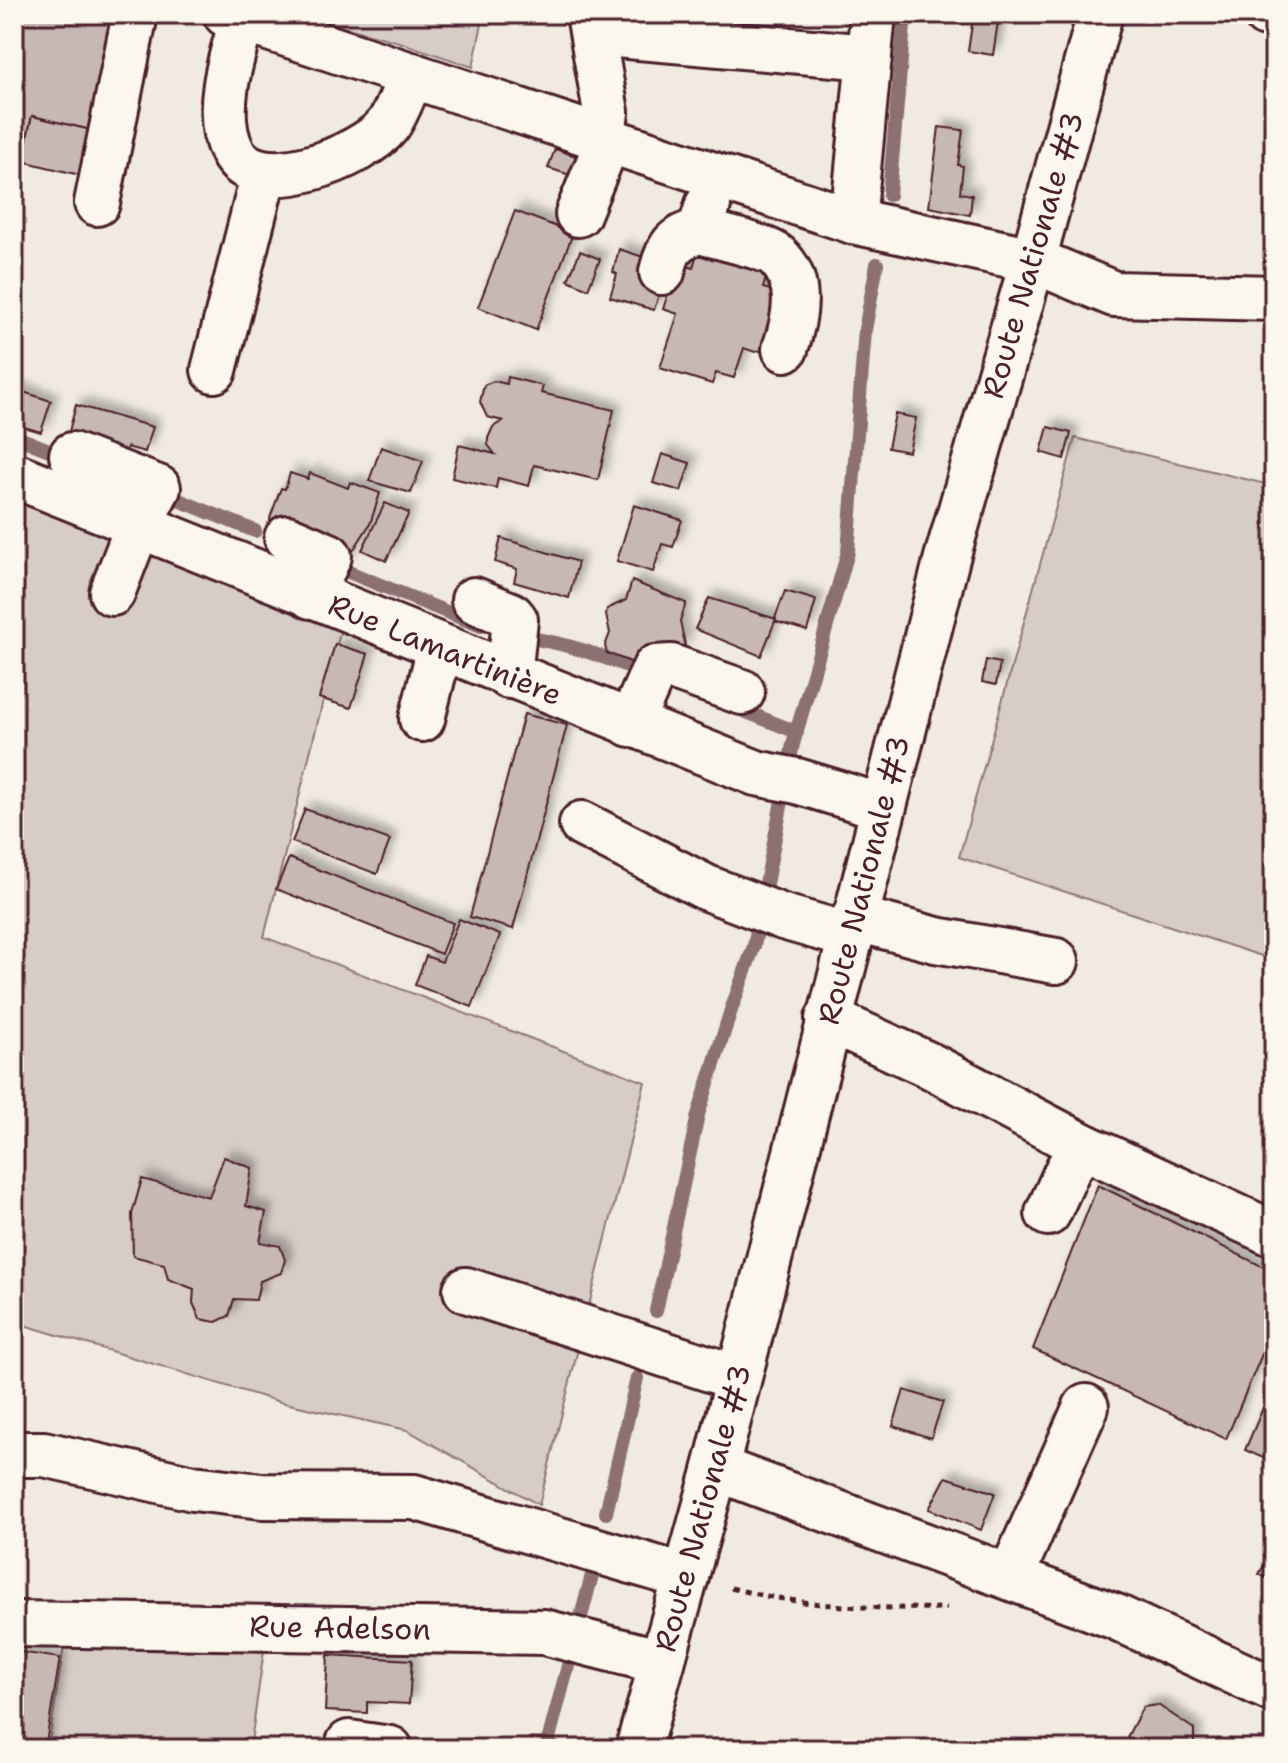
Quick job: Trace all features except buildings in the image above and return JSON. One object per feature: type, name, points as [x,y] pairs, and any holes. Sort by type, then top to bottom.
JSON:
[{"type":"street","points":[[97,203],[135,14]]},
{"type":"street","points":[[853,221],[873,14]]},
{"type":"street","name":"Route Nationale #3","points":[[638,1749],[716,1468],[947,558],[1100,14]]},
{"type":"street","points":[[1266,14],[1274,16]]},
{"type":"street","points":[[412,75],[388,124],[378,134],[317,168],[264,173],[240,163],[232,151],[224,112],[227,75],[256,19],[412,75],[853,221],[1033,260],[1114,294],[1274,298]]},
{"type":"street","points":[[578,214],[600,160],[606,112],[591,24],[869,57]]},
{"type":"street","points":[[214,370],[264,173]]},
{"type":"street","points":[[700,231],[715,175]]},
{"type":"street","points":[[662,272],[667,250],[685,235],[700,231],[775,254],[784,265],[795,290],[796,317],[785,349]]},
{"type":"street","points":[[72,455],[158,488],[138,526],[112,593]]},
{"type":"street","name":"Rue Lamartinière","points":[[14,475],[440,647],[512,648],[644,693],[777,777],[883,807]]},
{"type":"street","points":[[287,538],[329,556],[311,596]]},
{"type":"street","points":[[474,600],[511,615],[512,648]]},
{"type":"street","points":[[422,719],[440,647]]},
{"type":"street","points":[[644,693],[671,667],[742,692]]},
{"type":"street","points":[[582,824],[707,888],[783,917],[1056,961]]},
{"type":"street","points":[[828,1019],[929,1065],[1083,1146],[1274,1234]]},
{"type":"street","points":[[1048,1213],[1068,1169],[1083,1146]]},
{"type":"street","points":[[466,1290],[738,1378]]},
{"type":"street","points":[[1011,1576],[1086,1407]]},
{"type":"street","points":[[14,1454],[44,1454],[193,1488],[262,1496],[414,1497],[686,1577]]},
{"type":"street","points":[[716,1468],[1268,1673]]},
{"type":"street","name":"Rue Adelson","points":[[14,1624],[544,1632],[662,1662]]},
{"type":"path","points":[[686,1577],[779,1600],[871,1609],[950,1608]]},
{"type":"shaded area","points":[[297,14],[484,14],[473,67],[399,42]]},
{"type":"shaded area","points":[[1075,438],[1274,486],[1274,960],[959,857]]},
{"type":"shaded area","points":[[14,499],[341,629],[264,937],[645,1082],[539,1505],[407,1430],[280,1402],[14,1322]]},
{"type":"shaded area","points":[[64,1645],[264,1650],[250,1749],[48,1749]]},
{"type":"waterway","points":[[889,195],[905,14]]},
{"type":"waterway","points":[[656,1311],[698,1115],[754,946],[793,744],[848,552],[865,330],[877,264]]},
{"type":"waterway","points":[[14,436],[69,458]]},
{"type":"waterway","points":[[159,492],[255,531]]},
{"type":"waterway","points":[[351,573],[481,626]]},
{"type":"waterway","points":[[519,637],[569,646],[649,674]]},
{"type":"waterway","points":[[731,706],[797,732]]},
{"type":"waterway","points":[[606,1513],[637,1378]]},
{"type":"waterway","points":[[546,1749],[592,1575]]}]
